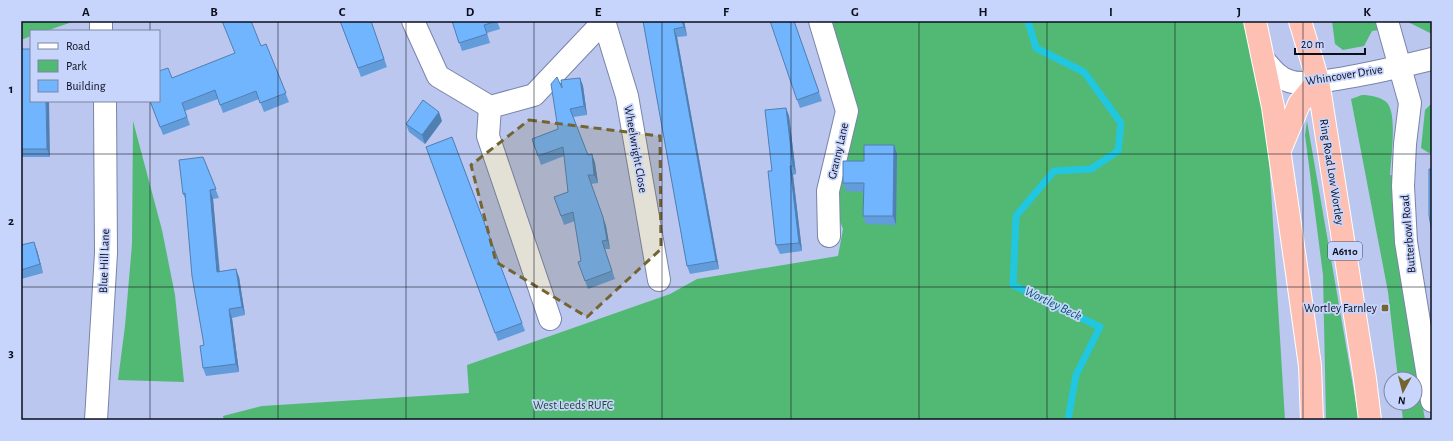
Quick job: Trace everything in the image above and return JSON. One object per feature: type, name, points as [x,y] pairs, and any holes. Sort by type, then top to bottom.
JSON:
[{"type":"highway","points":[[1255,21],[1264,60],[1279,151],[1310,366],[1312,420]]},
{"type":"highway","name":"Ring Road Low Wortley","points":[[1300,21],[1318,82],[1365,379],[1370,420]]},
{"type":"highway","points":[[1279,151],[1300,104],[1318,82]]},
{"type":"street","points":[[413,21],[438,76],[490,107],[534,95],[604,21]]},
{"type":"street","name":"Wheelwright Close","points":[[604,21],[627,96],[659,280]]},
{"type":"street","name":"Granny Lane","points":[[820,21],[847,111],[828,191],[829,236]]},
{"type":"street","name":"Butterbowl Road","points":[[1387,21],[1401,66],[1410,103],[1405,144],[1403,186],[1406,242],[1432,401]]},
{"type":"street","name":"Whincover Drive","points":[[1264,60],[1278,76],[1290,82],[1318,82],[1432,59]]},
{"type":"street","name":"Blue Hill Lane","points":[[96,420],[106,253],[105,102]]},
{"type":"street","points":[[490,107],[488,136],[550,319]]},
{"type":"highlighted area","points":[[529,120],[660,136],[661,249],[587,317],[496,262],[471,165]]},
{"type":"green space","points":[[21,21],[75,21],[49,30],[30,30],[30,36],[21,40]]},
{"type":"green space","name":"West Leeds RUFC","points":[[820,21],[1253,21],[1263,59],[1285,420],[224,420],[223,416],[262,406],[469,393],[467,365],[670,294],[697,279],[838,256],[843,229],[828,191],[847,111]]},
{"type":"green space","points":[[1332,21],[1377,21],[1379,30],[1372,31],[1364,46],[1343,50],[1335,44]]},
{"type":"green space","points":[[1406,21],[1432,21],[1432,34]]},
{"type":"green space","points":[[1362,95],[1380,98],[1388,104],[1391,110],[1393,138],[1390,175],[1396,176],[1394,238],[1417,371],[1397,371],[1388,292],[1351,99]]},
{"type":"green space","points":[[1432,103],[1432,152],[1429,153],[1421,148],[1425,110]]},
{"type":"green space","points":[[133,121],[162,230],[175,295],[184,382],[118,380],[125,326],[132,244]]},
{"type":"green space","points":[[1307,121],[1359,420],[1326,420],[1323,275],[1305,135]]},
{"type":"green space","points":[[1423,408],[1425,420],[1403,420],[1402,411],[1423,411]]},
{"type":"building","points":[[222,21],[251,21],[261,46],[266,44],[286,93],[260,103],[256,91],[220,105],[215,90],[182,103],[187,117],[160,127],[150,102],[160,102],[160,71],[168,68],[172,78],[235,53]]},
{"type":"building","points":[[340,21],[371,21],[384,59],[358,68]]},
{"type":"building","points":[[452,21],[497,21],[484,25],[487,34],[459,43]]},
{"type":"building","points":[[643,21],[682,21],[684,27],[674,29],[716,261],[687,266]]},
{"type":"building","points":[[770,21],[794,21],[819,92],[797,100]]},
{"type":"building","points":[[21,49],[30,49],[30,102],[46,102],[47,149],[21,149]]},
{"type":"building","points":[[557,77],[562,88],[561,80],[580,78],[584,106],[570,109],[588,155],[592,154],[594,175],[588,175],[603,217],[607,240],[602,241],[612,271],[585,281],[578,262],[581,261],[573,212],[561,216],[554,197],[568,192],[563,147],[538,156],[532,139],[558,129],[551,84]]},
{"type":"building","points":[[423,100],[439,112],[422,135],[406,124]]},
{"type":"building","points":[[786,108],[793,166],[790,166],[799,243],[776,245],[768,171],[772,171],[765,110]]},
{"type":"building","points":[[452,137],[522,323],[495,333],[426,147]]},
{"type":"building","points":[[864,145],[894,145],[893,216],[863,216],[864,183],[843,183],[843,161],[864,161]]},
{"type":"building","points":[[203,157],[216,189],[210,190],[217,272],[236,269],[242,307],[229,309],[236,364],[203,368],[200,346],[204,345],[192,276],[185,193],[183,194],[179,160]]},
{"type":"building","points":[[1429,169],[1432,169],[1432,233],[1429,215]]},
{"type":"building","points":[[34,242],[40,264],[21,270],[21,245]]},
{"type":"waterway","name":"Wortley Beck","points":[[1028,21],[1036,48],[1084,72],[1121,123],[1118,151],[1091,169],[1054,171],[1016,216],[1013,285],[1100,327],[1076,375],[1068,420]]},
{"type":"place","name":"Wortley Farnley","points":[[1385,308]]}]
